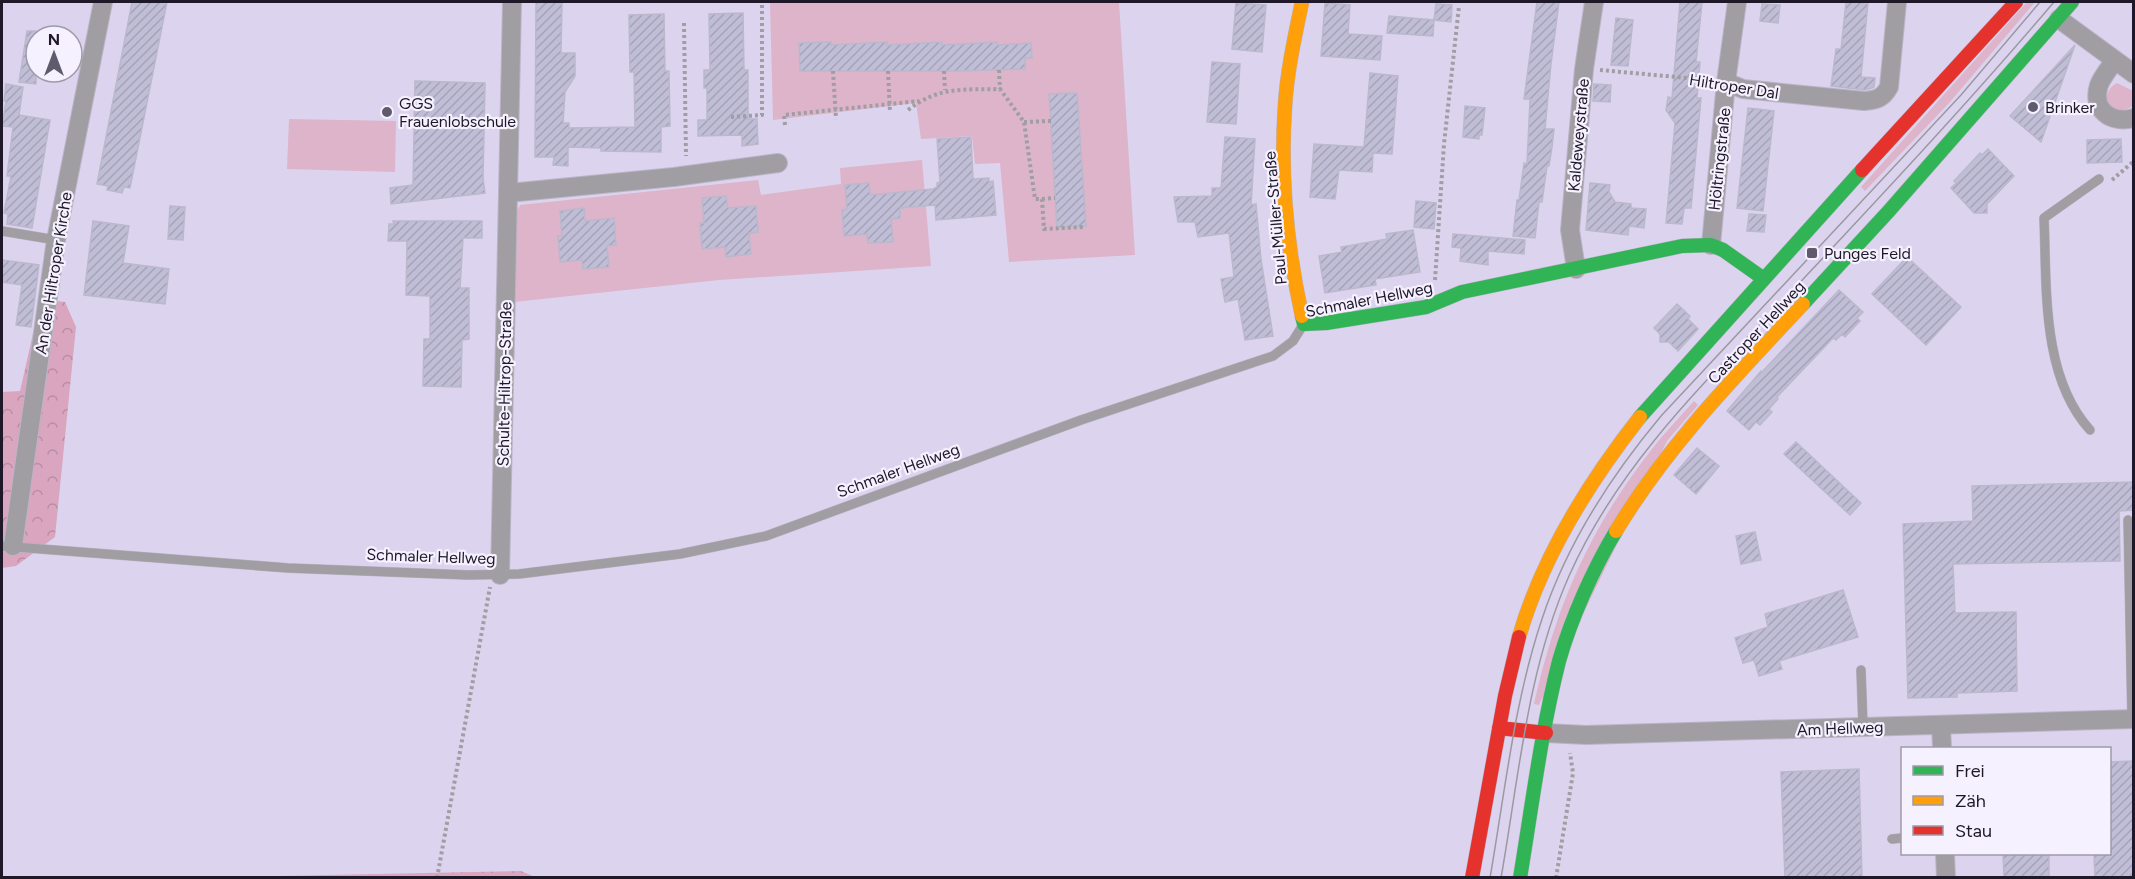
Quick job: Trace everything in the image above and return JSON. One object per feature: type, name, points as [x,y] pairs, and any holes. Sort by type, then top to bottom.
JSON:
[{"type":"main road","name":"Paul-Müller-Straße","points":[[1302,2],[1292,50],[1285,106],[1284,160],[1291,248],[1304,324]]},
{"type":"main road","name":"Castroper Hellweg","points":[[1472,878],[1499,728],[1520,631],[1535,590],[1577,508],[1629,430],[1782,257],[2016,2]]},
{"type":"main road","name":"Castroper Hellweg","points":[[1520,878],[1551,697],[1560,659],[1586,589],[1608,544],[1663,459],[1695,421],[1888,212],[2072,2]]},
{"type":"main road","name":"Schmaler Hellweg","points":[[1304,324],[1326,323],[1426,307],[1462,292],[1482,287],[1682,246],[1710,245]]},
{"type":"main road","points":[[1710,245],[1723,250],[1764,279]]},
{"type":"main road","points":[[1499,728],[1546,732]]},
{"type":"street","name":"An der Hiltroper Kirche","points":[[7,546],[56,240],[103,2]]},
{"type":"street","name":"Schulte-Hiltrop-Straße","points":[[500,574],[512,2]]},
{"type":"street","name":"Kaldeweystraße","points":[[1576,269],[1570,230],[1584,69],[1594,2]]},
{"type":"street","name":"Höltringstraße","points":[[1710,245],[1726,82],[1737,2]]},
{"type":"street","name":"Hiltroper Dal","points":[[1726,82],[1743,89],[1864,101],[1884,96],[1889,87],[1897,2]]},
{"type":"street","points":[[2059,19],[2133,74]]},
{"type":"street","points":[[2114,61],[2100,83],[2097,95],[2100,107],[2108,117],[2121,122],[2133,118]]},
{"type":"street","points":[[508,194],[674,177],[778,163]]},
{"type":"street","name":"Am Hellweg","points":[[1546,732],[1586,735],[2133,719]]},
{"type":"street","points":[[1941,725],[1942,747]]},
{"type":"street","points":[[1945,855],[1946,878]]},
{"type":"lane","points":[[2090,430],[2077,416],[2062,381],[2052,349],[2044,218],[2099,179]]},
{"type":"lane","points":[[2,231],[56,240]]},
{"type":"lane","name":"Schmaler Hellweg","points":[[7,546],[288,568],[500,574],[519,574],[680,554],[766,536],[1081,420],[1273,356],[1293,341],[1304,324]]},
{"type":"lane","points":[[2128,520],[2133,719]]},
{"type":"lane","points":[[1861,670],[1863,727]]},
{"type":"path","points":[[731,117],[762,115],[762,2]]},
{"type":"path","points":[[1444,301],[1436,286],[1434,275],[1444,144],[1459,6]]},
{"type":"path","points":[[684,22],[686,156]]},
{"type":"path","name":"Hiltroper Dal","points":[[1584,69],[1726,82]]},
{"type":"path","points":[[833,70],[836,119]]},
{"type":"path","points":[[888,70],[890,112]]},
{"type":"path","points":[[944,70],[945,90]]},
{"type":"path","points":[[999,70],[1000,89],[1024,122],[1035,199],[1055,198]]},
{"type":"path","points":[[785,125],[783,115],[921,100],[945,90],[1000,89]]},
{"type":"path","points":[[909,110],[921,100]]},
{"type":"path","points":[[1024,122],[1051,121]]},
{"type":"path","points":[[1042,199],[1044,230],[1084,227]]},
{"type":"path","points":[[437,878],[490,586],[500,574]]},
{"type":"path","points":[[1556,878],[1573,773],[1570,753]]},
{"type":"shaded area","points":[[770,2],[1119,2],[1135,255],[1009,262],[1000,163],[975,164],[972,136],[921,139],[916,103],[773,120]]},
{"type":"shaded area","points":[[2027,2],[2035,2],[1950,102],[1865,191],[1861,187]]},
{"type":"shaded area","points":[[2117,83],[2133,91],[2133,106],[2118,110],[2108,104],[2108,93]]},
{"type":"shaded area","points":[[289,119],[396,121],[395,172],[287,169]]},
{"type":"shaded area","points":[[922,160],[931,266],[719,280],[514,302],[516,213],[520,205],[758,180],[761,195],[841,184],[840,168]]},
{"type":"shaded area","points":[[1694,401],[1698,405],[1667,441],[1539,705],[1534,704],[1564,601],[1593,539],[1630,479],[1657,443]]},
{"type":"green space","points":[[41,299],[65,302],[76,327],[55,537],[16,566],[2,568],[2,392],[20,391]]},
{"type":"green space","points":[[521,871],[535,877],[236,877]]},
{"type":"building","points":[[132,2],[167,2],[130,188],[124,187],[122,193],[107,190],[108,186],[97,184]]},
{"type":"building","points":[[536,2],[562,2],[561,53],[575,53],[575,76],[565,92],[563,123],[569,123],[569,128],[635,127],[634,72],[630,72],[629,15],[664,14],[665,71],[669,71],[670,126],[661,127],[661,152],[601,151],[601,148],[568,147],[568,166],[553,165],[554,157],[535,157]]},
{"type":"building","points":[[1537,2],[1559,2],[1545,129],[1554,129],[1542,202],[1539,202],[1535,238],[1513,236],[1524,163],[1527,164],[1530,99],[1524,99]]},
{"type":"building","points":[[1680,2],[1702,2],[1696,62],[1700,62],[1697,98],[1701,98],[1691,208],[1684,208],[1682,224],[1666,223],[1675,123],[1666,110],[1668,97],[1672,98]]},
{"type":"building","points":[[1846,2],[1868,2],[1861,77],[1875,78],[1872,88],[1864,90],[1831,86],[1836,49],[1841,49]]},
{"type":"building","points":[[1236,3],[1266,5],[1262,52],[1232,49]]},
{"type":"building","points":[[1325,3],[1350,5],[1348,34],[1382,36],[1380,60],[1321,56]]},
{"type":"building","points":[[1436,4],[1452,5],[1451,22],[1434,20]]},
{"type":"building","points":[[1762,4],[1780,5],[1778,23],[1760,21]]},
{"type":"building","points":[[743,13],[744,70],[748,70],[748,119],[757,119],[758,144],[742,146],[742,135],[698,136],[698,120],[707,120],[707,88],[704,88],[704,70],[710,70],[709,14]]},
{"type":"building","points":[[1389,16],[1434,20],[1433,36],[1387,33]]},
{"type":"building","points":[[1616,18],[1633,20],[1628,66],[1611,65]]},
{"type":"building","points":[[831,42],[831,45],[887,42],[887,45],[942,42],[942,45],[1031,43],[1032,58],[1025,58],[1025,69],[800,71],[799,43]]},
{"type":"building","points":[[2075,45],[2041,142],[2010,116]]},
{"type":"building","points":[[24,50],[24,83],[19,82]]},
{"type":"building","points":[[1212,62],[1240,64],[1236,124],[1207,122]]},
{"type":"building","points":[[1370,73],[1398,76],[1392,154],[1373,153],[1372,172],[1339,170],[1335,199],[1310,197],[1314,144],[1364,147]]},
{"type":"building","points":[[415,81],[485,83],[483,178],[485,193],[391,204],[390,188],[413,185]]},
{"type":"building","points":[[6,84],[23,87],[19,115],[50,120],[32,228],[7,224],[8,214],[4,213],[11,176],[7,176],[13,127],[2,126]]},
{"type":"building","points":[[1594,84],[1611,85],[1610,102],[1593,101]]},
{"type":"building","points":[[1077,93],[1086,226],[1057,228],[1049,94]]},
{"type":"building","points":[[1465,106],[1485,108],[1482,135],[1479,135],[1479,139],[1463,137]]},
{"type":"building","points":[[1748,108],[1774,111],[1763,211],[1737,208]]},
{"type":"building","points":[[971,137],[973,179],[989,178],[989,182],[993,181],[996,215],[936,220],[935,205],[900,208],[900,218],[891,219],[893,242],[868,243],[867,234],[844,236],[842,210],[847,209],[845,185],[869,183],[870,195],[933,189],[940,182],[937,139]]},
{"type":"building","points":[[1225,137],[1255,139],[1251,205],[1256,204],[1261,259],[1273,336],[1245,340],[1238,299],[1225,302],[1221,279],[1234,277],[1229,233],[1198,237],[1195,222],[1178,222],[1174,197],[1212,196],[1212,188],[1221,188]]},
{"type":"building","points":[[2121,139],[2122,162],[2087,163],[2087,140]]},
{"type":"building","points":[[1988,149],[2014,176],[1987,204],[1987,213],[1974,213],[1951,188],[1956,183],[1954,181],[1980,153],[1982,155]]},
{"type":"building","points":[[1590,183],[1610,185],[1609,192],[1615,202],[1631,204],[1631,208],[1646,209],[1644,228],[1629,226],[1628,235],[1586,230]]},
{"type":"building","points":[[726,196],[728,208],[756,206],[758,232],[749,233],[751,254],[726,257],[725,247],[702,249],[700,223],[704,223],[702,198]]},
{"type":"building","points":[[1416,201],[1436,203],[1434,229],[1414,227]]},
{"type":"building","points":[[170,206],[185,207],[183,240],[168,239]]},
{"type":"building","points":[[584,208],[585,221],[614,218],[616,245],[607,246],[609,267],[583,269],[582,260],[560,262],[558,236],[562,236],[560,211]]},
{"type":"building","points":[[1749,214],[1766,215],[1764,232],[1747,231]]},
{"type":"building","points":[[93,221],[129,226],[123,263],[169,269],[165,304],[84,295]]},
{"type":"building","points":[[393,221],[482,221],[482,238],[463,238],[460,288],[469,288],[469,339],[462,340],[461,387],[423,386],[424,339],[430,339],[430,296],[406,295],[407,241],[388,241],[389,224],[394,224]]},
{"type":"building","points":[[1413,230],[1420,272],[1375,279],[1376,285],[1325,293],[1319,256],[1342,252],[1341,247],[1387,239],[1386,234]]},
{"type":"building","points":[[1453,234],[1525,240],[1524,254],[1488,251],[1488,265],[1460,261],[1461,248],[1452,247]]},
{"type":"building","points":[[1907,257],[1961,307],[1926,345],[1872,294]]},
{"type":"building","points":[[2,260],[39,265],[31,327],[16,325],[22,285],[2,282]]},
{"type":"building","points":[[1839,290],[1863,312],[1857,318],[1860,321],[1845,337],[1842,334],[1836,340],[1833,338],[1777,397],[1778,399],[1769,409],[1772,412],[1760,425],[1756,422],[1749,430],[1727,411],[1761,371]]},
{"type":"building","points":[[1677,304],[1690,316],[1688,319],[1698,329],[1678,351],[1669,342],[1660,342],[1660,334],[1654,328]]},
{"type":"building","points":[[1796,442],[1861,503],[1850,515],[1784,454]]},
{"type":"building","points":[[1697,448],[1719,466],[1696,494],[1674,475]]},
{"type":"building","points":[[2133,482],[2133,510],[2119,511],[2120,561],[1953,564],[1955,613],[2016,612],[2017,691],[1957,693],[1957,697],[1908,698],[1903,524],[1973,521],[1972,486]]},
{"type":"building","points":[[1755,532],[1761,560],[1741,564],[1736,536]]},
{"type":"building","points":[[1843,590],[1858,637],[1779,661],[1782,669],[1759,676],[1754,660],[1743,663],[1735,638],[1768,627],[1765,614]]},
{"type":"building","points":[[2133,761],[2133,878],[2095,878],[2094,855],[2111,855],[2111,762]]},
{"type":"building","points":[[1859,769],[1862,878],[1785,878],[1781,772]]},
{"type":"building","points":[[2003,855],[2049,855],[2049,876],[2004,877]]},
{"type":"tram line","points":[[1490,878],[1511,747],[1532,650],[1552,591],[1577,537],[1592,512],[1624,463],[1661,416],[1961,95],[2040,2]]},
{"type":"tram line","points":[[1501,878],[1526,724],[1543,649],[1569,576],[1589,535],[1613,496],[1639,459],[1698,390],[1925,148],[2054,2]]},
{"type":"traffic: fast","points":[[1803,304],[1888,212],[2072,2]]},
{"type":"traffic: fast","points":[[1640,417],[1862,170]]},
{"type":"traffic: fast","points":[[1302,316],[1304,324],[1326,323],[1426,307],[1462,292],[1682,246],[1711,245],[1723,250],[1764,279]]},
{"type":"traffic: fast","points":[[1520,878],[1542,742],[1559,661],[1583,594],[1616,531]]},
{"type":"traffic: slow","points":[[1302,2],[1288,80],[1283,159],[1292,264],[1302,316]]},
{"type":"traffic: slow","points":[[1616,531],[1657,470],[1703,413],[1803,304]]},
{"type":"traffic: slow","points":[[1519,637],[1540,578],[1569,521],[1585,494],[1640,417]]},
{"type":"traffic: jam","points":[[1862,170],[2016,2]]},
{"type":"traffic: jam","points":[[1472,878],[1505,696],[1519,637]]},
{"type":"traffic: jam","points":[[1499,728],[1546,733]]},
{"type":"place","name":"Brinker","points":[[2033,107]]},
{"type":"place","name":"GGS Frauenlobschule","points":[[387,112]]},
{"type":"place","name":"Punges Feld","points":[[1812,253]]}]
